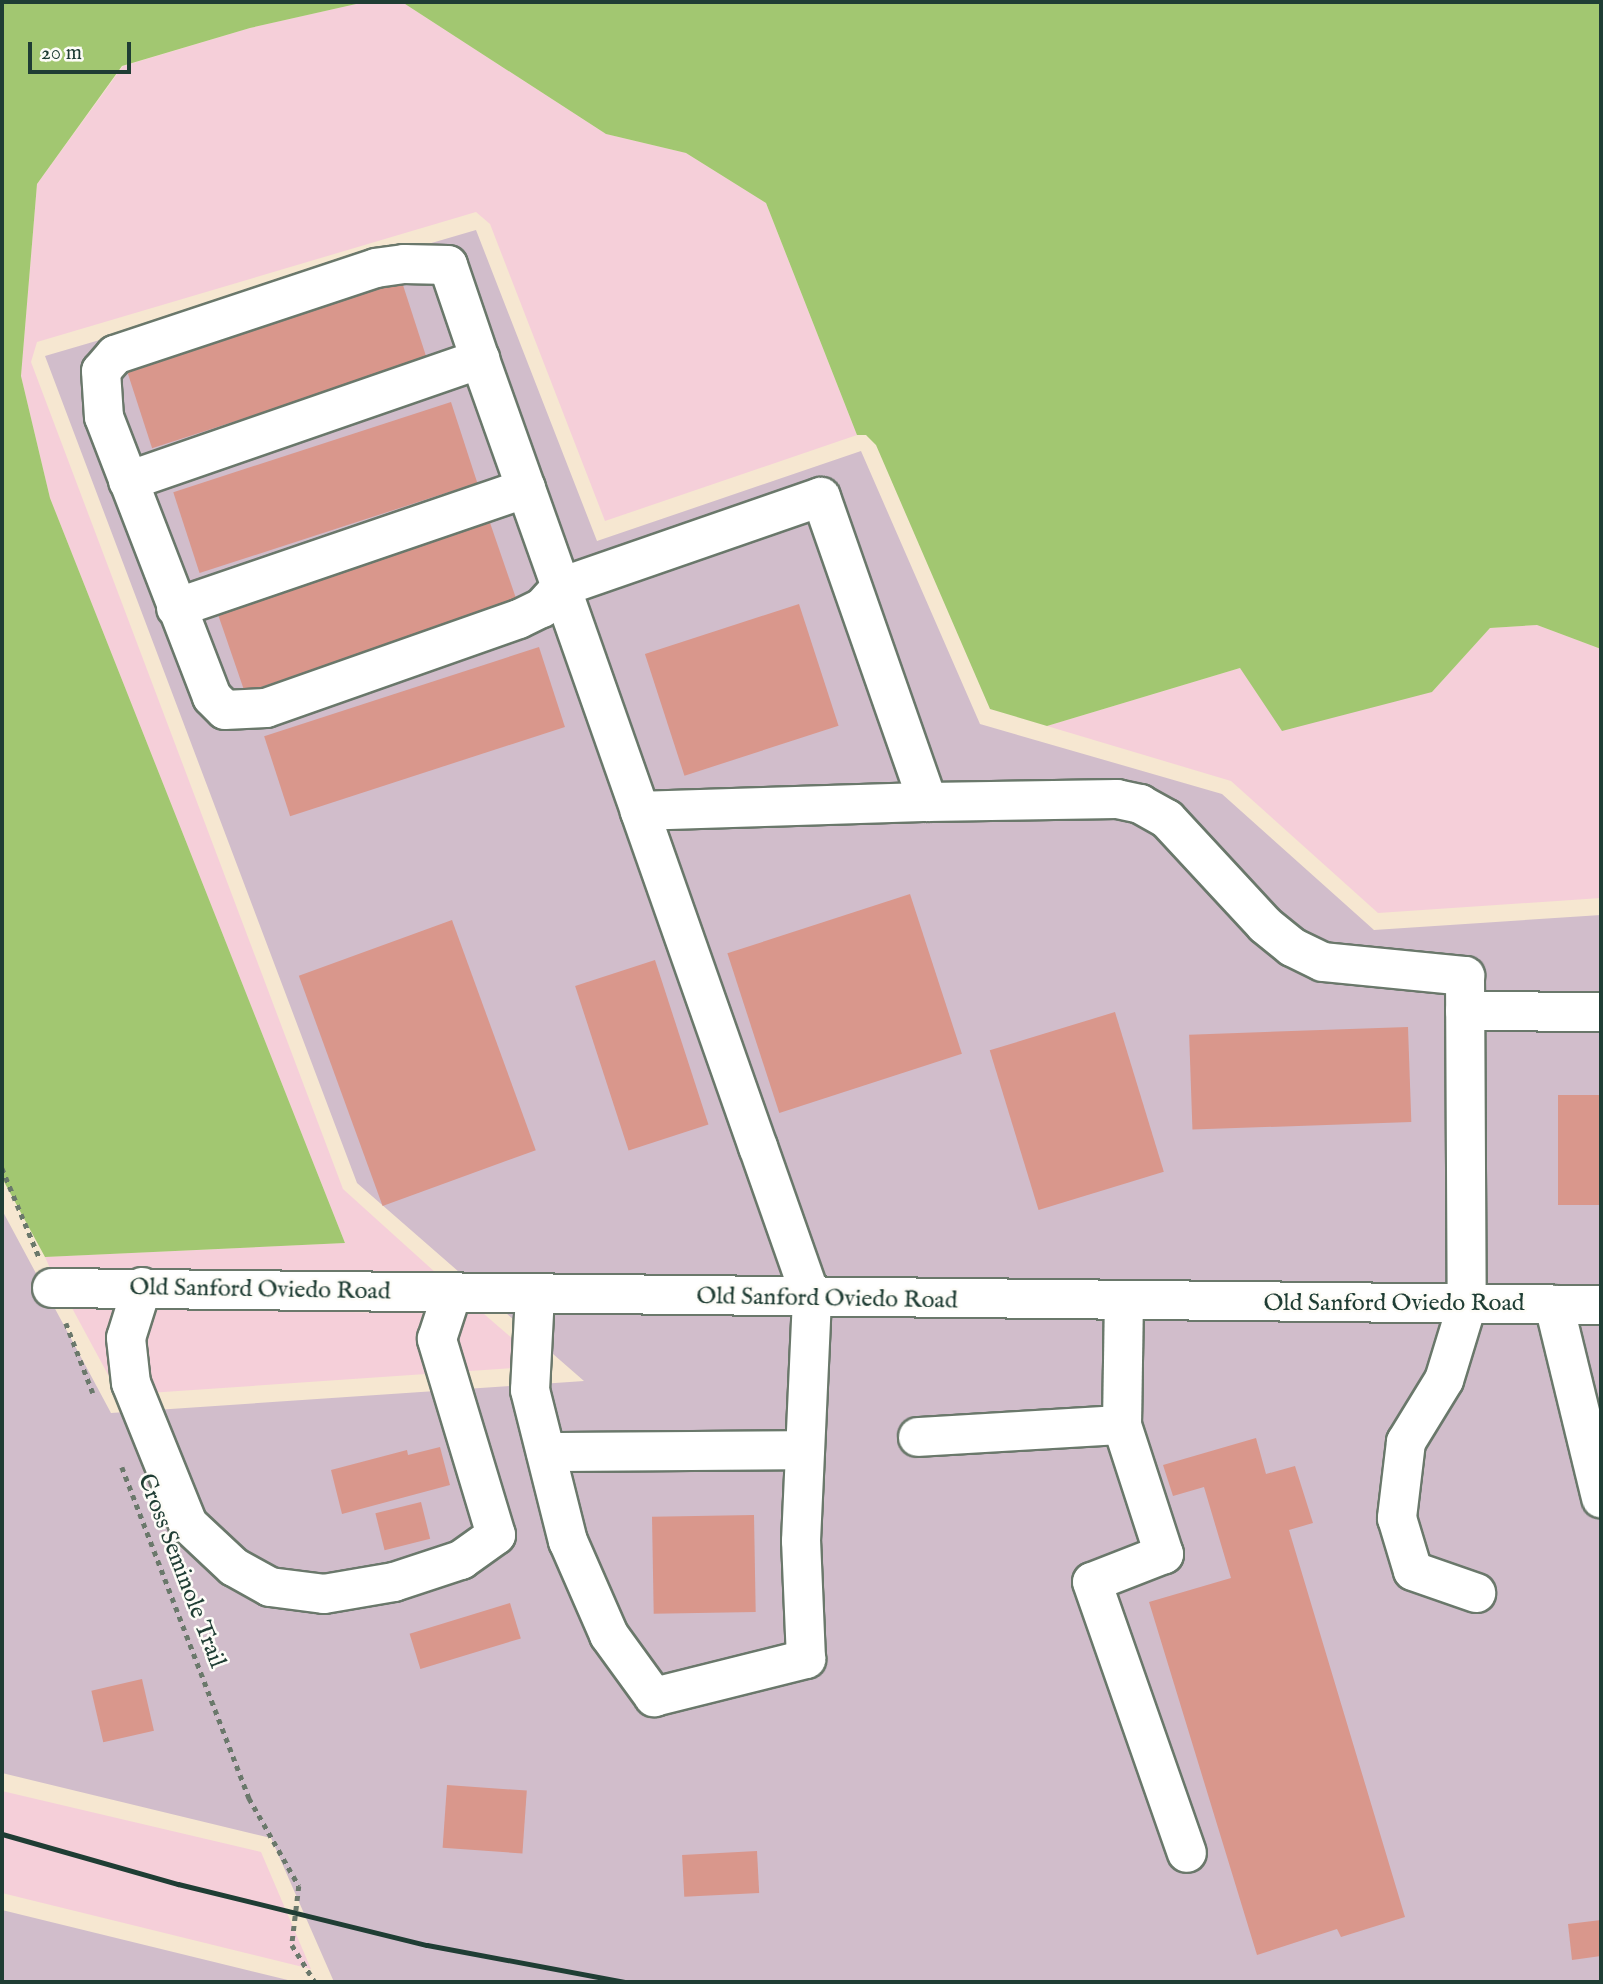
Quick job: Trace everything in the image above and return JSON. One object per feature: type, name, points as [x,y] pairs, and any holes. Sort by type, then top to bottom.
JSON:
[{"type":"street","points":[[535,1295],[530,1390],[568,1541],[604,1623],[654,1697],[806,1659],[801,1541],[812,1300],[561,587],[480,359],[448,265],[376,268],[115,355],[101,371],[99,396],[128,481],[212,697],[225,710],[241,713],[266,708],[519,619],[542,608],[561,587],[821,498],[928,802]]},
{"type":"street","points":[[128,481],[480,359]]},
{"type":"street","points":[[176,608],[526,488]]},
{"type":"street","points":[[640,811],[1117,799],[1140,804],[1167,819],[1265,925],[1292,947],[1323,962],[1465,976],[1467,1305],[1444,1380],[1406,1442],[1397,1518],[1413,1571],[1476,1593]]},
{"type":"street","points":[[1465,1011],[1601,1012]]},
{"type":"street","points":[[142,1287],[126,1338],[131,1383],[188,1524],[234,1567],[270,1587],[324,1594],[394,1582],[461,1560],[496,1535],[437,1339],[452,1293]]},
{"type":"street","name":"Old Sanford Oviedo Road","points":[[52,1288],[142,1287],[812,1300],[1601,1305]]},
{"type":"street","points":[[1124,1302],[1122,1424],[1164,1554],[1092,1582],[1187,1853]]},
{"type":"street","points":[[1554,1305],[1601,1498]]},
{"type":"street","points":[[918,1437],[1122,1424]]},
{"type":"street","points":[[546,1452],[805,1450]]},
{"type":"path","points":[[2,1168],[96,1402]]},
{"type":"path","name":"Cross Seminole Trail","points":[[117,1453],[249,1798],[299,1886],[292,1945],[315,1982]]},
{"type":"shaded area","points":[[365,2],[402,2],[606,134],[686,153],[766,203],[857,435],[605,521],[490,224],[476,212],[37,342],[31,362],[343,1189],[436,1273],[50,1268],[45,1257],[345,1243],[50,498],[21,376],[37,184],[123,66],[250,28]]},
{"type":"shaded area","points":[[476,230],[597,541],[861,451],[980,724],[1222,794],[1374,930],[1601,915],[1601,1982],[334,1982],[271,1838],[2,1773],[2,1210],[111,1413],[584,1381],[357,1183],[45,356]]},
{"type":"shaded area","points":[[1537,625],[1601,649],[1601,898],[1378,913],[1231,781],[1047,726],[1240,668],[1432,692],[1490,628]]},
{"type":"shaded area","points":[[72,1308],[484,1314],[544,1366],[119,1395]]},
{"type":"shaded area","points":[[2,1791],[261,1852],[311,1969],[2,1893]]},
{"type":"shaded area","points":[[2,1910],[296,1982],[2,1982]]},
{"type":"green space","points":[[2,2],[365,2],[250,28],[122,66],[37,184],[21,376],[50,498],[345,1243],[45,1257],[2,1178]]},
{"type":"green space","points":[[402,2],[1601,2],[1601,649],[1537,625],[1490,628],[1432,692],[1282,731],[1240,668],[1047,726],[990,709],[876,445],[866,435],[857,435],[766,203],[686,153],[606,134]]},
{"type":"building","points":[[401,279],[427,359],[152,448],[126,368]]},
{"type":"building","points":[[451,402],[477,483],[200,573],[173,492]]},
{"type":"building","points":[[488,517],[516,599],[245,693],[217,610]]},
{"type":"building","points":[[799,604],[839,726],[684,776],[645,654]]},
{"type":"building","points":[[539,647],[565,727],[290,816],[264,736]]},
{"type":"building","points":[[910,894],[962,1054],[779,1113],[727,953]]},
{"type":"building","points":[[452,920],[536,1150],[383,1206],[299,976]]},
{"type":"building","points":[[655,960],[708,1125],[629,1150],[575,986]]},
{"type":"building","points":[[1115,1012],[1164,1172],[1039,1210],[990,1050]]},
{"type":"building","points":[[1408,1027],[1411,1122],[1192,1130],[1189,1035]]},
{"type":"building","points":[[1558,1095],[1601,1095],[1601,1205],[1558,1205]]},
{"type":"building","points":[[1256,1438],[1266,1474],[1295,1466],[1313,1523],[1289,1530],[1405,1917],[1341,1937],[1337,1929],[1257,1955],[1149,1602],[1231,1578],[1204,1487],[1173,1496],[1163,1465]]},
{"type":"building","points":[[440,1447],[450,1485],[342,1514],[331,1470],[407,1450],[408,1455]]},
{"type":"building","points":[[421,1502],[430,1539],[385,1550],[375,1513]]},
{"type":"building","points":[[754,1515],[756,1612],[654,1614],[652,1517]]},
{"type":"building","points":[[510,1603],[521,1638],[420,1669],[410,1634]]},
{"type":"building","points":[[142,1679],[154,1731],[103,1742],[91,1691]]},
{"type":"building","points":[[447,1785],[527,1791],[522,1853],[443,1848]]},
{"type":"building","points":[[757,1851],[759,1893],[684,1897],[682,1855]]},
{"type":"building","points":[[1601,1920],[1601,1956],[1572,1960],[1568,1924]]},
{"type":"railway","points":[[2,1834],[178,1884],[427,1945],[625,1982]]}]
